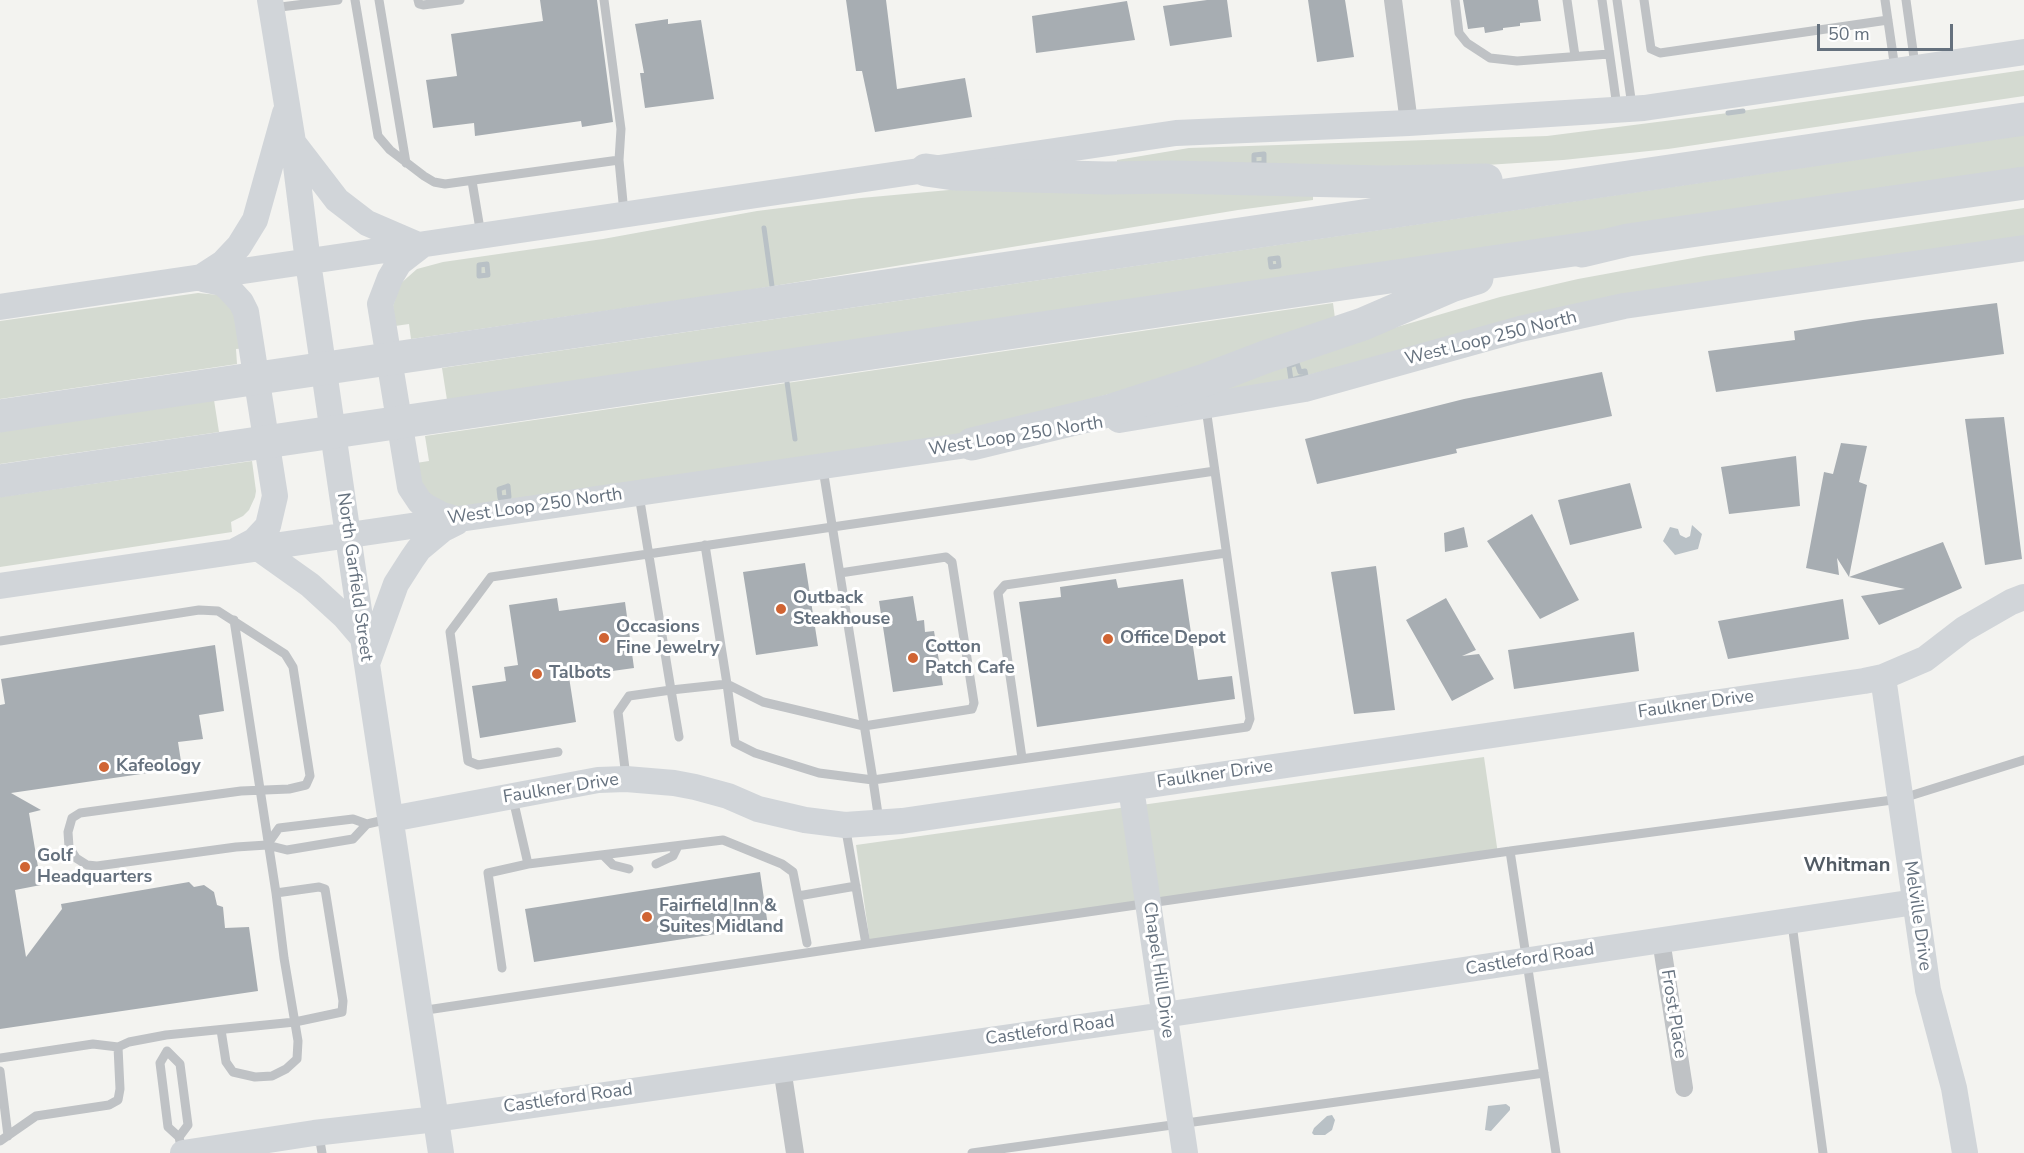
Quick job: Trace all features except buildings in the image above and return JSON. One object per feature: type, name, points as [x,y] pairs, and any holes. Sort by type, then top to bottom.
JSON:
[{"type":"highway","points":[[0,416],[2024,119]]},
{"type":"highway","points":[[926,170],[954,174],[1384,182],[1528,179],[1721,163]]},
{"type":"highway","points":[[0,481],[2024,183]]},
{"type":"highway","points":[[972,444],[1048,427],[1132,404],[1348,330],[1451,286],[1501,270],[1601,246]]},
{"type":"main road","name":"North Garfield Street","points":[[270,4],[293,142],[308,262],[367,664],[379,821],[419,1012],[441,1153]]},
{"type":"main road","points":[[0,307],[1176,133],[1409,123],[1625,109],[2024,52]]},
{"type":"main road","points":[[198,279],[223,263],[239,246],[255,220],[287,107]]},
{"type":"main road","points":[[293,142],[337,200],[367,224],[421,246]]},
{"type":"main road","points":[[421,246],[399,263],[390,278],[380,304],[410,488],[420,502],[427,507],[442,515],[463,518]]},
{"type":"main road","name":"West Loop 250 North","points":[[0,585],[972,444],[1305,389],[1520,329],[1624,306],[2024,248]]},
{"type":"main road","points":[[198,279],[222,284],[236,296],[246,312],[275,496],[268,526],[246,550],[310,585],[332,604],[363,638]]},
{"type":"main road","points":[[367,664],[396,584],[419,549],[442,529],[463,518]]},
{"type":"main road","name":"Faulkner Drive","points":[[379,821],[598,780],[626,779],[695,786],[774,813],[845,825],[879,824],[1860,682],[1883,677],[1925,659],[1964,629],[2024,597]]},
{"type":"main road","name":"Melville Drive","points":[[1883,677],[1928,990],[1954,1088],[1965,1153]]},
{"type":"main road","name":"Chapel Hill Drive","points":[[1131,788],[1185,1153]]},
{"type":"main road","name":"Castleford Road","points":[[182,1148],[320,1143],[436,1119],[1164,1015],[1915,902]]},
{"type":"street","points":[[1393,0],[1409,123]]},
{"type":"street","name":"Frost Place","points":[[1661,940],[1684,1088]]},
{"type":"street","points":[[782,1068],[795,1153]]},
{"type":"lane","points":[[270,4],[338,0]]},
{"type":"lane","points":[[355,0],[378,136],[390,150],[434,182],[445,184],[472,181],[619,160]]},
{"type":"lane","points":[[379,0],[406,163]]},
{"type":"lane","points":[[418,0],[419,4],[423,5],[460,0]]},
{"type":"lane","points":[[603,0],[621,129],[619,160],[625,216]]},
{"type":"lane","points":[[1455,0],[1459,33],[1467,43],[1490,58],[1517,61],[1609,54]]},
{"type":"lane","points":[[1567,0],[1575,56]]},
{"type":"lane","points":[[1602,0],[1609,54],[1625,109]]},
{"type":"lane","points":[[1617,0],[1625,109]]},
{"type":"lane","points":[[1644,0],[1652,49],[1660,53],[1888,20]]},
{"type":"lane","points":[[1885,0],[1888,20],[1905,69]]},
{"type":"lane","points":[[1905,69],[1906,0]]},
{"type":"lane","points":[[472,181],[482,237]]},
{"type":"lane","points":[[705,545],[735,743],[740,747],[819,773],[873,780],[1247,727],[1250,719],[1205,405]]},
{"type":"lane","points":[[822,466],[879,824]]},
{"type":"lane","points":[[558,752],[478,765],[468,761],[450,632],[491,576],[1215,471]]},
{"type":"lane","points":[[638,493],[679,737]]},
{"type":"lane","points":[[1022,758],[998,593],[1005,585],[1226,553]]},
{"type":"lane","points":[[626,779],[618,712],[628,696],[727,684],[764,702],[864,726],[972,709],[974,703],[952,562],[946,557],[840,573]]},
{"type":"lane","points":[[0,641],[199,610],[218,611],[285,654],[293,667],[310,776],[306,785],[289,789],[259,790],[80,813],[72,818],[68,832],[69,847],[76,858],[87,865],[97,866],[236,846],[267,845],[287,850],[353,839],[379,821]]},
{"type":"lane","points":[[221,1030],[226,1062],[233,1072],[255,1077],[272,1076],[286,1069],[297,1059],[298,1041],[234,620]]},
{"type":"lane","points":[[419,1012],[866,944],[1510,851],[1900,800],[2024,760]]},
{"type":"lane","points":[[512,796],[528,864]]},
{"type":"lane","points":[[267,845],[279,828],[353,819],[379,821]]},
{"type":"lane","points":[[845,825],[866,944]]},
{"type":"lane","points":[[502,968],[488,873],[528,864],[723,840],[765,857],[793,872],[807,943]]},
{"type":"lane","points":[[656,864],[673,856],[678,846]]},
{"type":"lane","points":[[1510,851],[1556,1153]]},
{"type":"lane","points":[[603,855],[613,865],[629,869]]},
{"type":"lane","points":[[798,896],[856,886]]},
{"type":"lane","points":[[0,1058],[93,1044],[117,1047],[129,1042],[166,1035],[295,1022],[342,1012],[343,1001],[325,889],[319,887],[276,893]]},
{"type":"lane","points":[[1791,921],[1823,1153]]},
{"type":"lane","points":[[166,1035],[167,1051],[160,1063],[168,1127],[182,1148]]},
{"type":"lane","points":[[4,1139],[36,1116],[109,1105],[118,1100],[120,1089],[117,1047]]},
{"type":"lane","points":[[167,1051],[180,1064],[188,1125],[182,1148]]},
{"type":"lane","points":[[0,1071],[4,1139]]},
{"type":"lane","points":[[972,1153],[1544,1073]]},
{"type":"shaded area","points":[[2024,70],[2024,96],[1668,149],[1563,160],[1456,167],[1117,167],[1117,160],[1189,148],[1547,136],[1728,113]]},
{"type":"shaded area","points":[[2024,135],[2024,169],[447,400],[442,368]]},
{"type":"shaded area","points":[[1313,188],[1313,200],[1238,210],[737,292],[411,339],[409,324],[395,326],[393,306],[400,284],[417,269],[443,262],[603,239],[757,211],[949,190]]},
{"type":"shaded area","points":[[2024,208],[2024,236],[1411,348],[1278,383],[1173,403],[1359,338],[1500,297],[1578,279],[1704,256]]},
{"type":"shaded area","points":[[198,293],[219,295],[231,302],[248,348],[236,349],[237,364],[0,399],[0,321]]},
{"type":"shaded area","points":[[1333,303],[1336,326],[1234,361],[951,436],[457,507],[440,503],[423,488],[416,463],[429,461],[425,436]]},
{"type":"shaded area","points":[[214,400],[219,432],[0,464],[0,430]]},
{"type":"shaded area","points":[[252,461],[255,497],[249,510],[231,522],[232,532],[0,567],[0,497]]},
{"type":"shaded area","points":[[1692,525],[1702,534],[1698,549],[1675,555],[1663,541],[1670,527],[1678,529],[1680,535],[1686,538],[1690,536]]},
{"type":"shaded area","points":[[1484,757],[1498,854],[870,943],[856,845]]},
{"type":"shaded area","points":[[1506,1104],[1510,1110],[1491,1131],[1485,1130],[1488,1106]]},
{"type":"shaded area","points":[[1332,1115],[1335,1120],[1332,1130],[1325,1135],[1312,1133],[1314,1128],[1327,1116]]},
{"type":"waterway","points":[[1728,113],[1743,111]]},
{"type":"waterway","points":[[1264,154],[1264,163],[1254,164],[1254,155],[1264,154]]},
{"type":"waterway","points":[[764,228],[772,286]]},
{"type":"waterway","points":[[1278,258],[1279,266],[1271,267],[1270,259],[1278,258]]},
{"type":"waterway","points":[[487,264],[488,275],[479,276],[479,265],[487,264]]},
{"type":"waterway","points":[[1297,363],[1300,372],[1305,371],[1306,376],[1291,380],[1289,366],[1297,363]]},
{"type":"waterway","points":[[787,382],[795,439]]},
{"type":"waterway","points":[[508,486],[509,497],[500,498],[499,489],[508,486]]},
{"type":"place","name":"Outback Steakhouse","points":[[781,609]]},
{"type":"place","name":"Occasions Fine Jewelry","points":[[604,638]]},
{"type":"place","name":"Office Depot","points":[[1108,639]]},
{"type":"place","name":"Cotton Patch Cafe","points":[[913,658]]},
{"type":"place","name":"Talbots","points":[[537,674]]},
{"type":"place","name":"Kafeology","points":[[104,767]]},
{"type":"place","name":"Golf Headquarters","points":[[25,867]]},
{"type":"place","name":"Fairfield Inn & Suites Midland","points":[[647,917]]},
{"type":"district","name":"Whitman","points":[[1847,866]]}]
